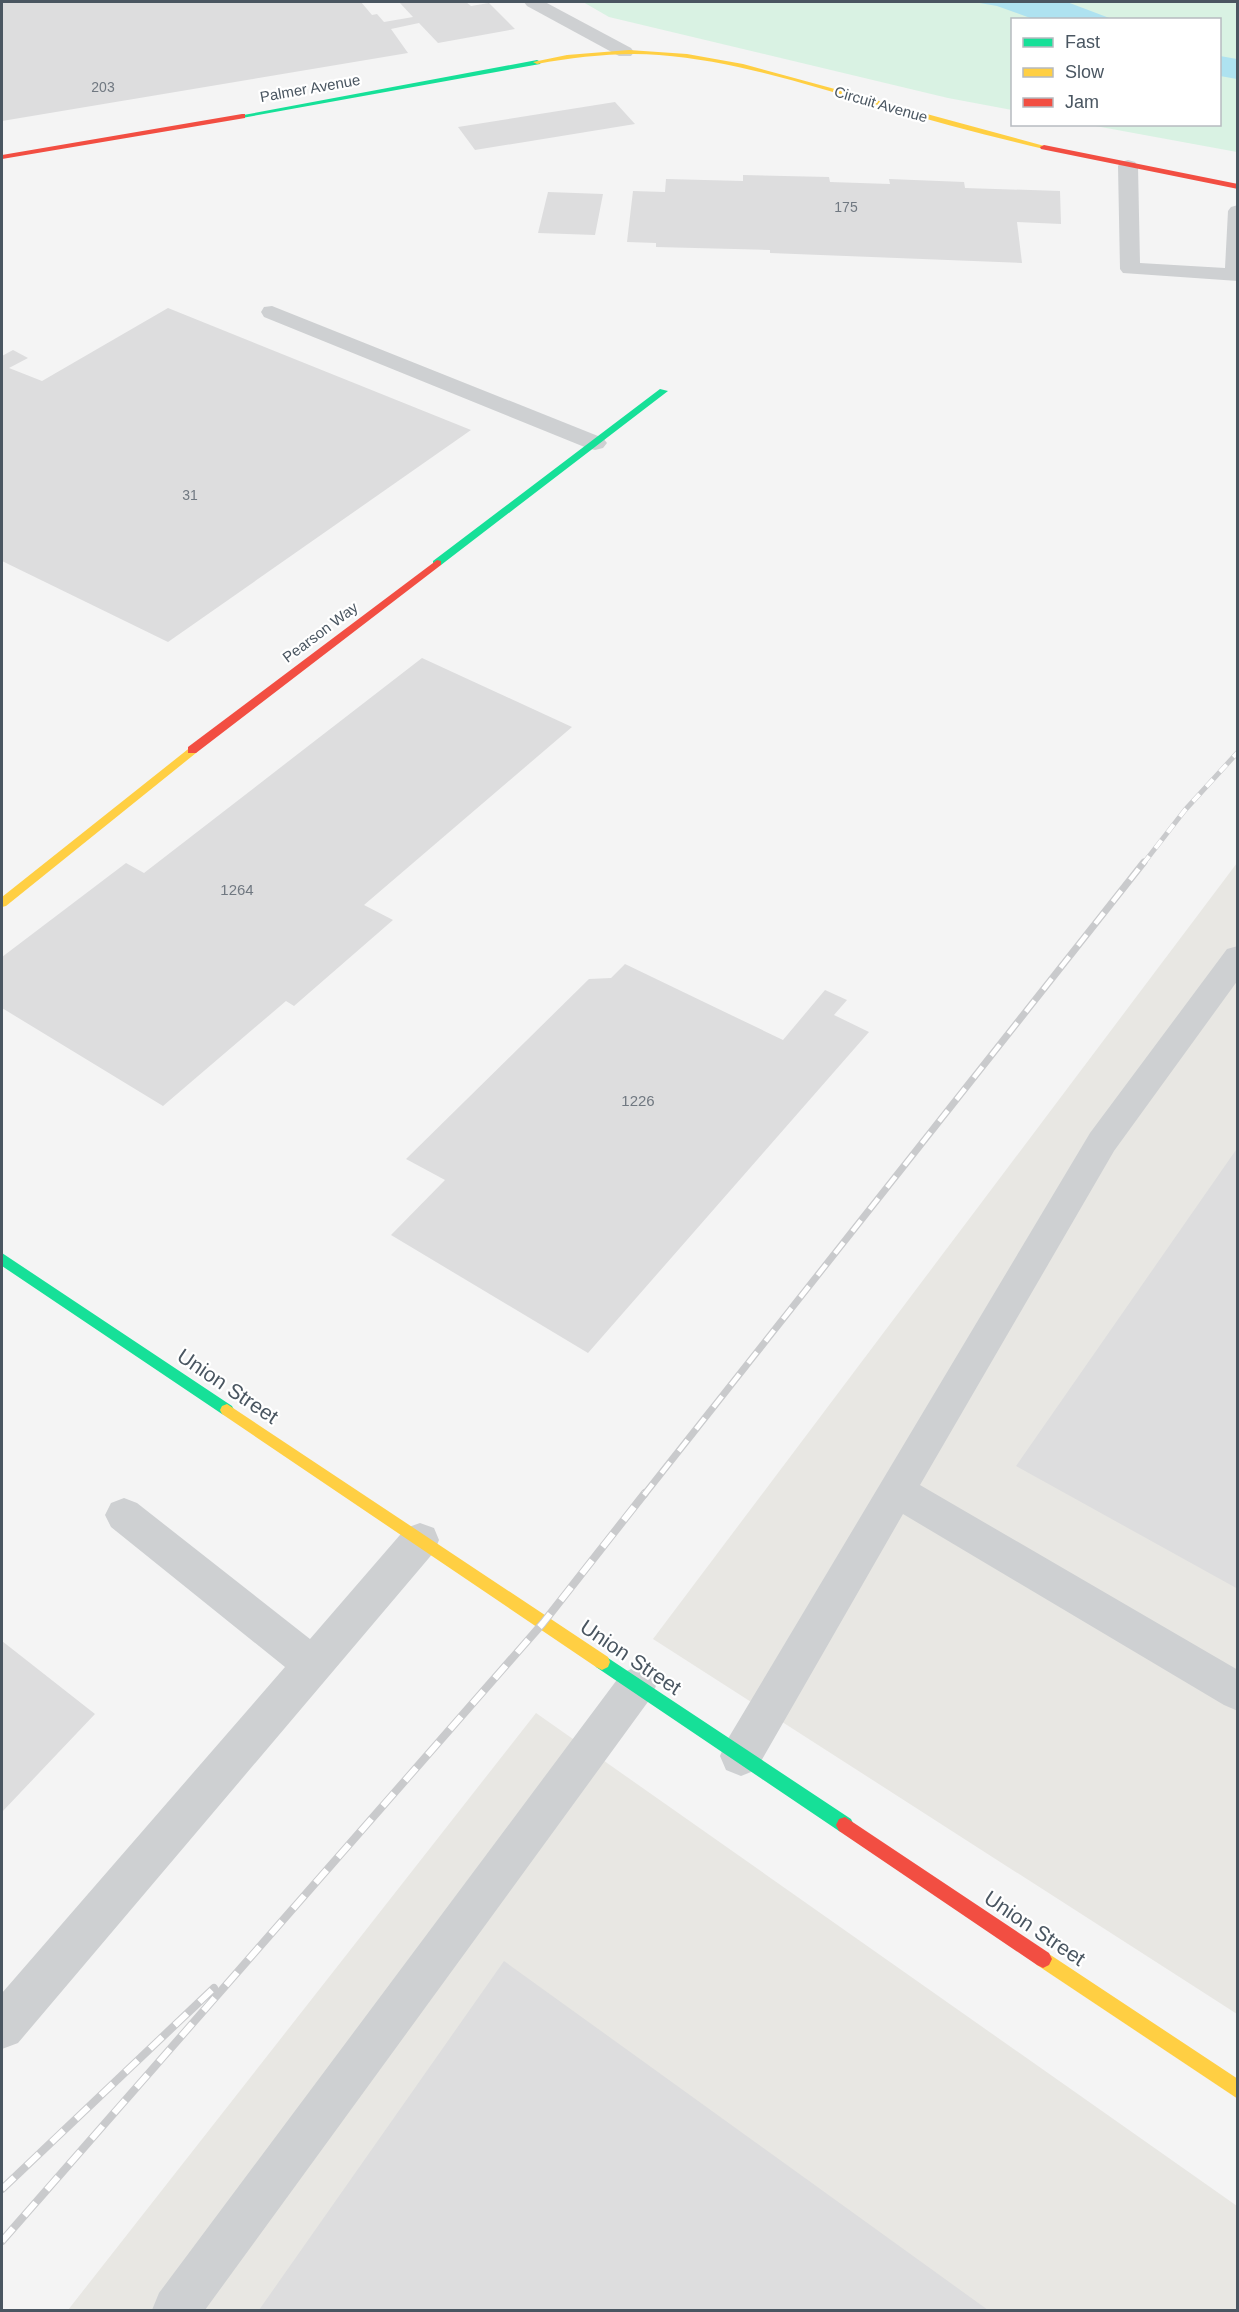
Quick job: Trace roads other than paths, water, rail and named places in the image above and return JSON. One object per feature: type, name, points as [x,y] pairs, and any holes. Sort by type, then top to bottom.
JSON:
[{"type":"street","name":"Circuit Avenue","points":[[533,2],[625,52],[690,57],[787,77],[949,123],[1128,166],[1238,187]]},
{"type":"street","name":"Palmer Avenue","points":[[2,157],[190,126],[554,58],[625,52]]},
{"type":"street","points":[[1128,166],[1130,269],[1235,275],[1238,211]]},
{"type":"street","points":[[272,312],[596,443]]},
{"type":"street","name":"Pearson Way","points":[[2,903],[223,726],[663,392]]},
{"type":"street","points":[[741,1756],[1102,1142],[1238,957]]},
{"type":"street","name":"Union Street","points":[[2,1259],[1238,2090]]},
{"type":"street","points":[[897,1491],[1238,1692]]},
{"type":"street","points":[[123,1515],[312,1664]]},
{"type":"street","points":[[2,2027],[420,1540]]},
{"type":"street","points":[[176,2310],[636,1686]]},
{"type":"water","points":[[974,2],[1067,2],[1109,18],[1030,18],[997,6]]},
{"type":"water","points":[[1221,56],[1237,59],[1237,79],[1221,76]]},
{"type":"railway","points":[[1143,864],[1185,810],[1238,752]]},
{"type":"railway","points":[[644,1495],[1144,862]]},
{"type":"railway","points":[[2,2241],[543,1623],[645,1493]]},
{"type":"railway","points":[[2,2189],[214,1988]]}]
